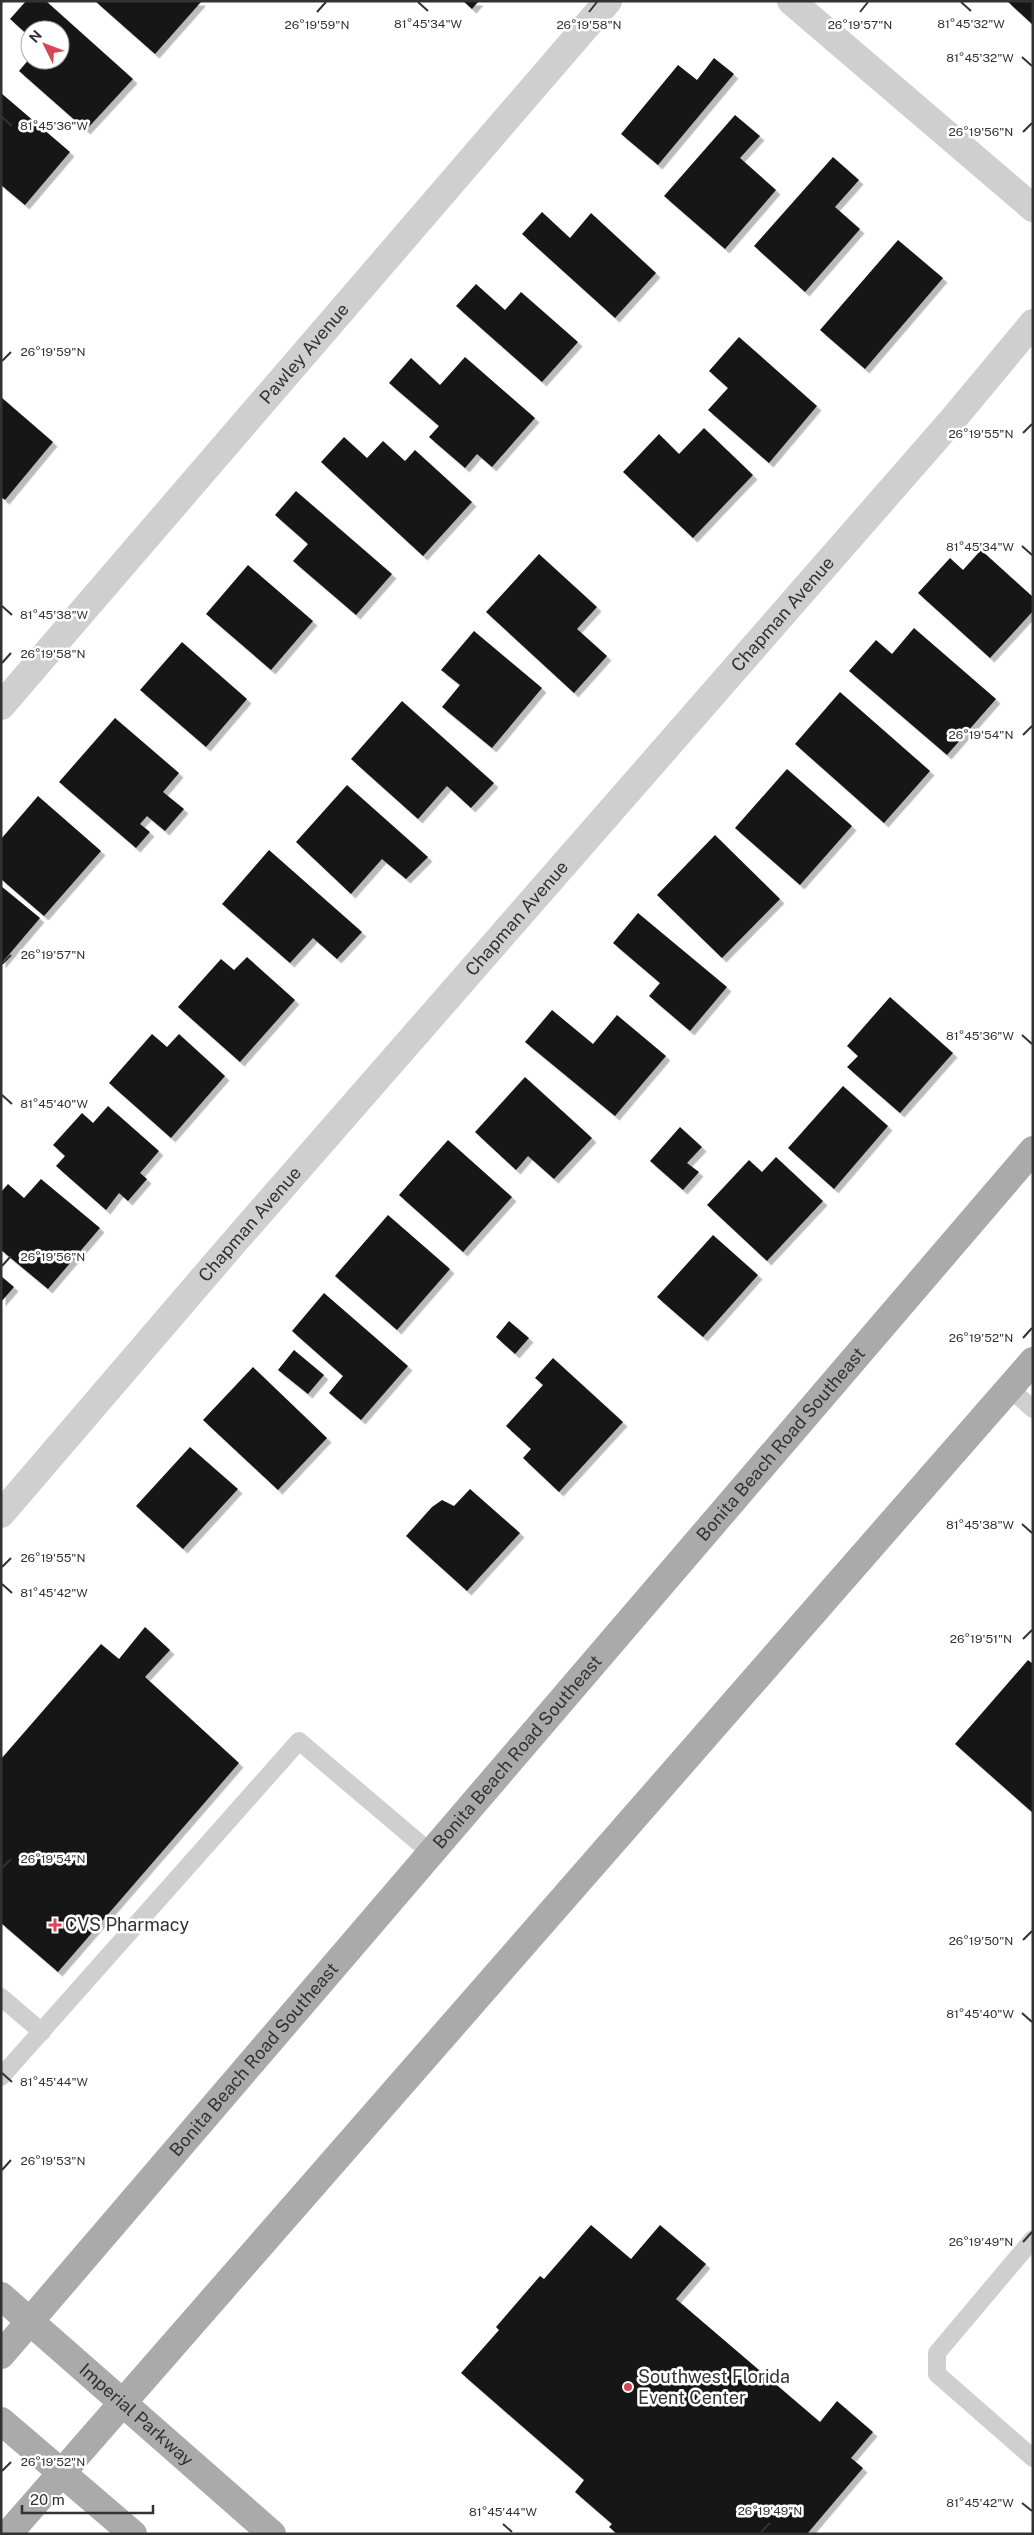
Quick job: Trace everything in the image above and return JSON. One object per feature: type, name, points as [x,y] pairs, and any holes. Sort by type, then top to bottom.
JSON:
[{"type":"main road","name":"Bonita Beach Road Southeast","points":[[1,2355],[1033,1150]]},
{"type":"main road","points":[[8,2534],[1033,1361]]},
{"type":"main road","name":"Imperial Parkway","points":[[1,2296],[31,2320],[272,2534]]},
{"type":"main road","points":[[1,2421],[133,2534]]},
{"type":"street","name":"Pawley Avenue","points":[[1,706],[608,1]]},
{"type":"street","points":[[791,1],[1033,208]]},
{"type":"street","name":"Chapman Avenue","points":[[1,1514],[236,1241],[948,426],[1033,323]]},
{"type":"lane","points":[[1009,1388],[1033,1409]]},
{"type":"lane","points":[[1,2077],[299,1741],[431,1853]]},
{"type":"lane","points":[[1,1996],[42,2032]]},
{"type":"lane","points":[[1033,2239],[937,2353],[937,2374],[1033,2458]]},
{"type":"building","points":[[26,1],[46,1],[67,20],[20,20],[20,28],[10,19]]},
{"type":"building","points":[[95,1],[200,1],[201,2],[155,54]]},
{"type":"building","points":[[463,1],[479,1],[472,9]]},
{"type":"building","points":[[1007,1],[1033,1],[1033,25]]},
{"type":"building","points":[[70,23],[133,79],[86,130],[19,71],[70,70]]},
{"type":"building","points":[[714,58],[734,74],[658,165],[621,134],[678,65],[697,80]]},
{"type":"building","points":[[1,93],[70,152],[25,205],[1,185]]},
{"type":"building","points":[[735,115],[760,136],[740,158],[776,190],[725,249],[664,196]]},
{"type":"building","points":[[833,157],[859,180],[835,207],[860,229],[805,292],[754,246]]},
{"type":"building","points":[[542,212],[570,238],[591,213],[656,273],[615,318],[522,234]]},
{"type":"building","points":[[898,240],[943,278],[865,369],[820,330]]},
{"type":"building","points":[[476,284],[505,310],[521,292],[578,342],[542,382],[456,306]]},
{"type":"building","points":[[739,337],[817,406],[769,463],[708,410],[728,388],[709,371]]},
{"type":"building","points":[[465,357],[535,418],[492,467],[477,454],[465,468],[429,437],[439,426],[389,383],[411,358],[440,385]]},
{"type":"building","points":[[1,397],[53,442],[5,500],[1,497]]},
{"type":"building","points":[[704,428],[753,475],[693,538],[623,472],[659,434],[679,454]]},
{"type":"building","points":[[344,437],[367,458],[383,441],[405,461],[415,450],[472,502],[423,556],[321,462]]},
{"type":"building","points":[[296,491],[392,574],[356,615],[293,561],[308,544],[275,515]]},
{"type":"building","points":[[981,550],[1033,597],[1033,611],[990,658],[918,593],[950,558],[963,570]]},
{"type":"building","points":[[539,554],[597,607],[577,629],[607,656],[574,693],[486,612]]},
{"type":"building","points":[[248,565],[313,621],[271,670],[206,614]]},
{"type":"building","points":[[914,628],[996,699],[947,755],[849,671],[876,640],[892,654]]},
{"type":"building","points":[[474,631],[542,688],[492,748],[442,707],[460,685],[441,670]]},
{"type":"building","points":[[182,642],[247,699],[206,747],[140,690]]},
{"type":"building","points":[[840,692],[930,771],[884,823],[795,744]]},
{"type":"building","points":[[402,701],[494,783],[471,808],[447,786],[418,819],[351,759]]},
{"type":"building","points":[[115,718],[179,773],[163,792],[184,809],[165,831],[147,816],[140,824],[150,832],[136,848],[59,782]]},
{"type":"building","points":[[787,769],[852,826],[800,885],[735,828]]},
{"type":"building","points":[[347,785],[428,857],[406,879],[382,859],[351,894],[296,842]]},
{"type":"building","points":[[38,796],[101,851],[44,916],[1,879],[1,839]]},
{"type":"building","points":[[715,835],[780,899],[722,958],[657,895]]},
{"type":"building","points":[[269,850],[362,932],[337,959],[313,938],[290,963],[222,904]]},
{"type":"building","points":[[1,886],[40,918],[1,964]]},
{"type":"building","points":[[638,913],[727,987],[690,1031],[649,996],[660,983],[613,943]]},
{"type":"building","points":[[247,957],[295,1000],[240,1062],[178,1007],[221,959],[234,970]]},
{"type":"building","points":[[890,997],[953,1053],[900,1113],[847,1067],[858,1056],[847,1046]]},
{"type":"building","points":[[552,1010],[593,1044],[617,1015],[666,1056],[615,1116],[525,1042]]},
{"type":"building","points":[[152,1034],[167,1047],[179,1034],[225,1076],[171,1138],[109,1083]]},
{"type":"building","points":[[525,1077],[592,1138],[554,1179],[528,1156],[516,1170],[475,1132]]},
{"type":"building","points":[[843,1086],[888,1126],[834,1189],[788,1148]]},
{"type":"building","points":[[108,1106],[159,1151],[140,1173],[147,1179],[128,1201],[119,1193],[106,1210],[56,1166],[65,1156],[53,1145],[82,1113],[93,1123]]},
{"type":"building","points":[[680,1127],[702,1147],[687,1163],[699,1172],[683,1190],[650,1161]]},
{"type":"building","points":[[448,1140],[512,1197],[463,1252],[399,1195]]},
{"type":"building","points":[[776,1157],[823,1201],[767,1261],[707,1205],[749,1160],[762,1172]]},
{"type":"building","points":[[41,1179],[100,1228],[48,1289],[1,1250],[1,1192],[8,1184],[24,1198]]},
{"type":"building","points":[[388,1215],[450,1269],[397,1330],[335,1276]]},
{"type":"building","points":[[713,1235],[758,1275],[703,1337],[657,1297]]},
{"type":"building","points":[[1,1276],[14,1287],[1,1302]]},
{"type":"building","points":[[324,1293],[408,1366],[361,1420],[329,1393],[343,1376],[292,1331]]},
{"type":"building","points":[[509,1321],[529,1338],[515,1354],[496,1337]]},
{"type":"building","points":[[294,1350],[324,1375],[308,1394],[278,1370]]},
{"type":"building","points":[[553,1358],[623,1422],[559,1492],[523,1458],[531,1449],[506,1426],[543,1385],[535,1378]]},
{"type":"building","points":[[253,1367],[327,1438],[278,1490],[203,1420]]},
{"type":"building","points":[[190,1447],[238,1489],[183,1549],[136,1506]]},
{"type":"building","points":[[470,1489],[520,1533],[467,1591],[406,1536],[432,1507],[442,1500],[454,1506]]},
{"type":"building","points":[[145,1627],[170,1650],[145,1677],[239,1763],[58,1972],[1,1923],[1,1759],[101,1644],[119,1659]]},
{"type":"building","points":[[1028,1660],[1033,1664],[1033,1813],[955,1744]]},
{"type":"building","name":"Southwest Florida Event Center","points":[[591,2225],[631,2259],[660,2225],[706,2264],[676,2299],[820,2422],[837,2401],[873,2432],[851,2458],[863,2468],[807,2534],[617,2534],[609,2527],[612,2524],[575,2492],[584,2480],[461,2373],[499,2330],[496,2327],[540,2276],[544,2279]]},
{"type":"place","name":"CVS Pharmacy","points":[[55,1925]]},
{"type":"place","name":"Southwest Florida Event Center","points":[[628,2387]]}]
